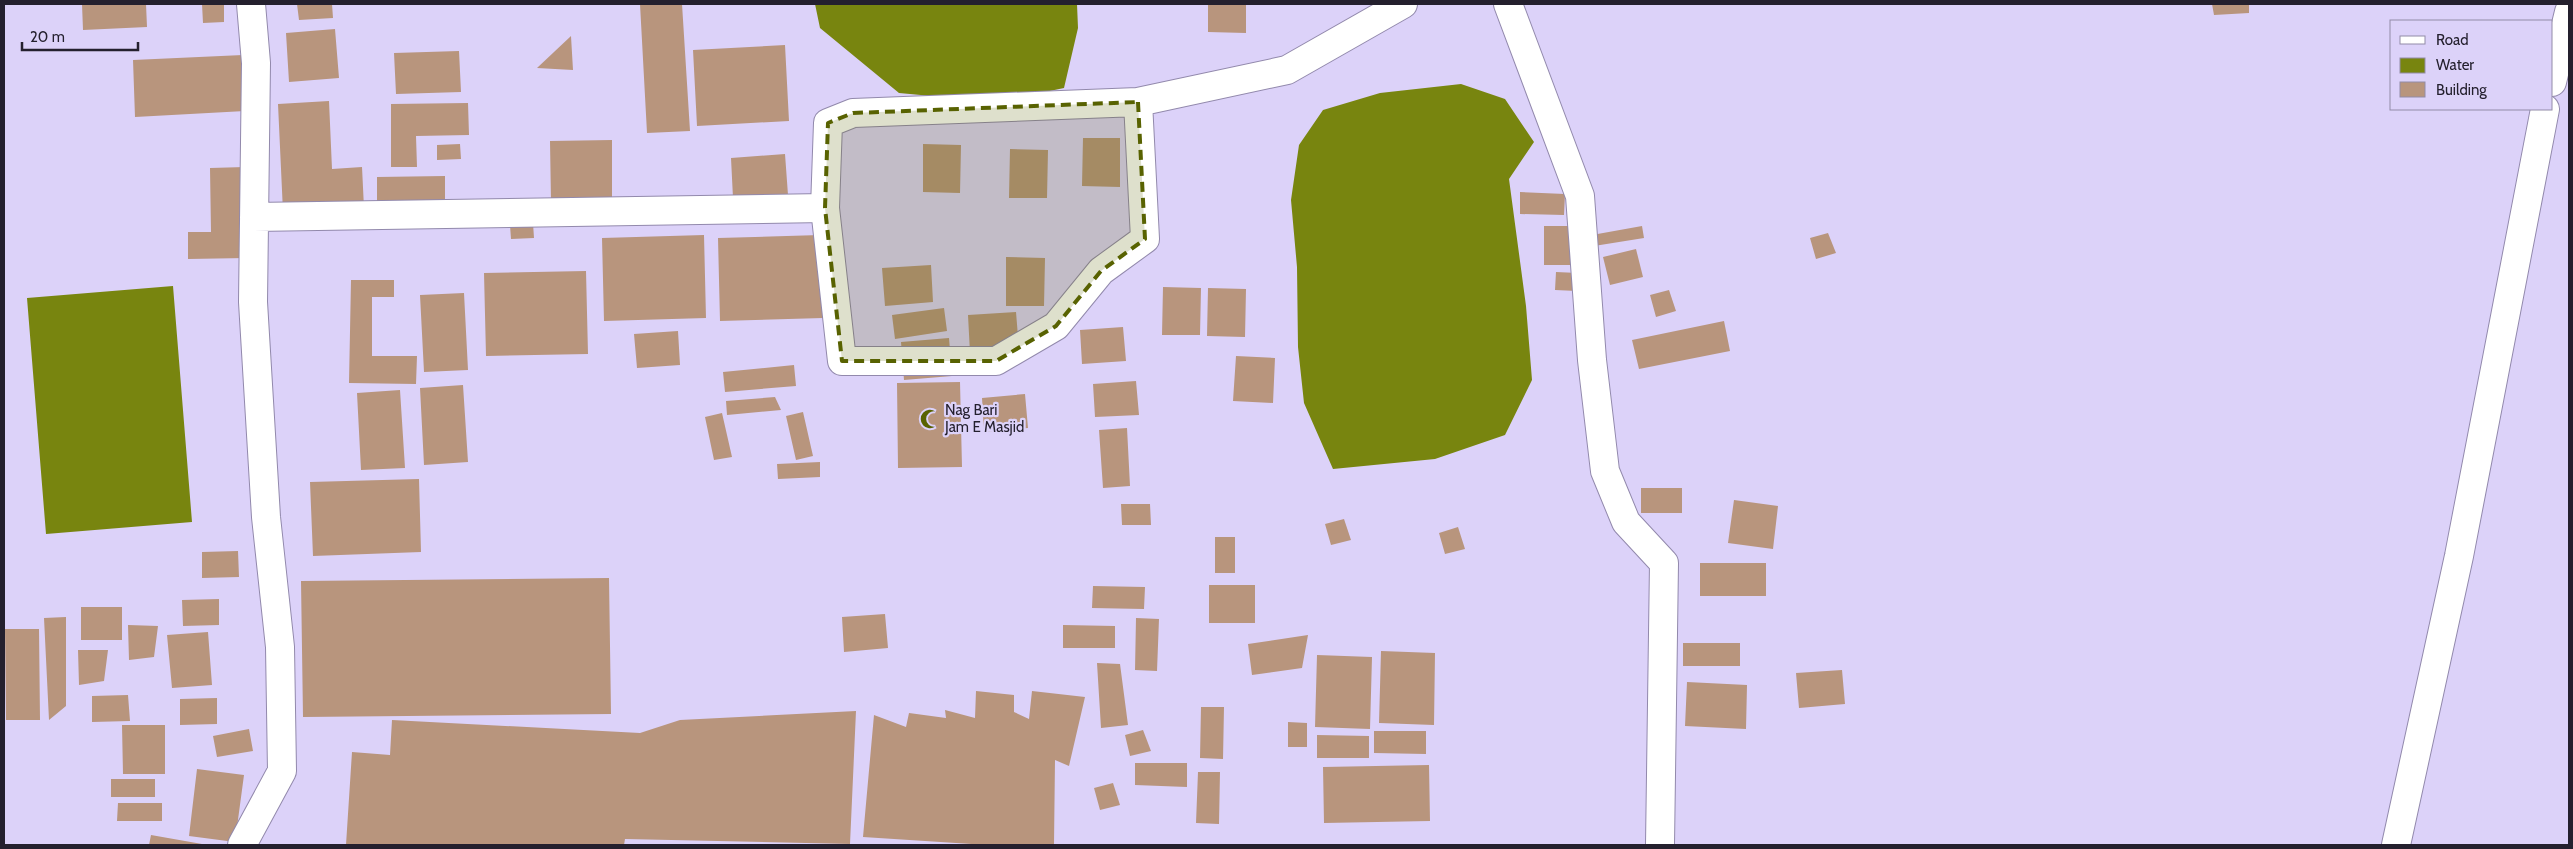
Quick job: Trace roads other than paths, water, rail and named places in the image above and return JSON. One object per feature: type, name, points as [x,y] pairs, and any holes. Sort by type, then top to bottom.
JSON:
[{"type":"street","points":[[242,845],[282,771],[280,647],[266,517],[253,302],[256,62],[251,4]]},
{"type":"street","points":[[1138,102],[1145,239],[1101,271],[1056,326],[996,361],[842,361],[825,208],[828,123],[853,113],[1138,102],[1287,70],[1403,4]]},
{"type":"street","points":[[1508,4],[1580,196],[1592,360],[1606,472],[1626,522],[1664,563],[1660,845]]},
{"type":"street","points":[[2553,78],[2569,12]]},
{"type":"street","points":[[2396,845],[2459,556],[2545,110]]},
{"type":"street","points":[[254,218],[825,208]]},
{"type":"water","points":[[815,4],[1077,4],[1078,28],[1064,88],[997,102],[899,93],[820,28]]},
{"type":"water","points":[[1461,84],[1505,99],[1534,142],[1509,179],[1526,306],[1532,380],[1505,435],[1435,459],[1333,469],[1304,403],[1298,347],[1297,267],[1291,200],[1299,145],[1323,110],[1380,93]]},
{"type":"water","points":[[173,286],[192,522],[46,534],[27,298]]},
{"type":"place","name":"Nag Bari Jam E Masjid","points":[[930,419]]}]
